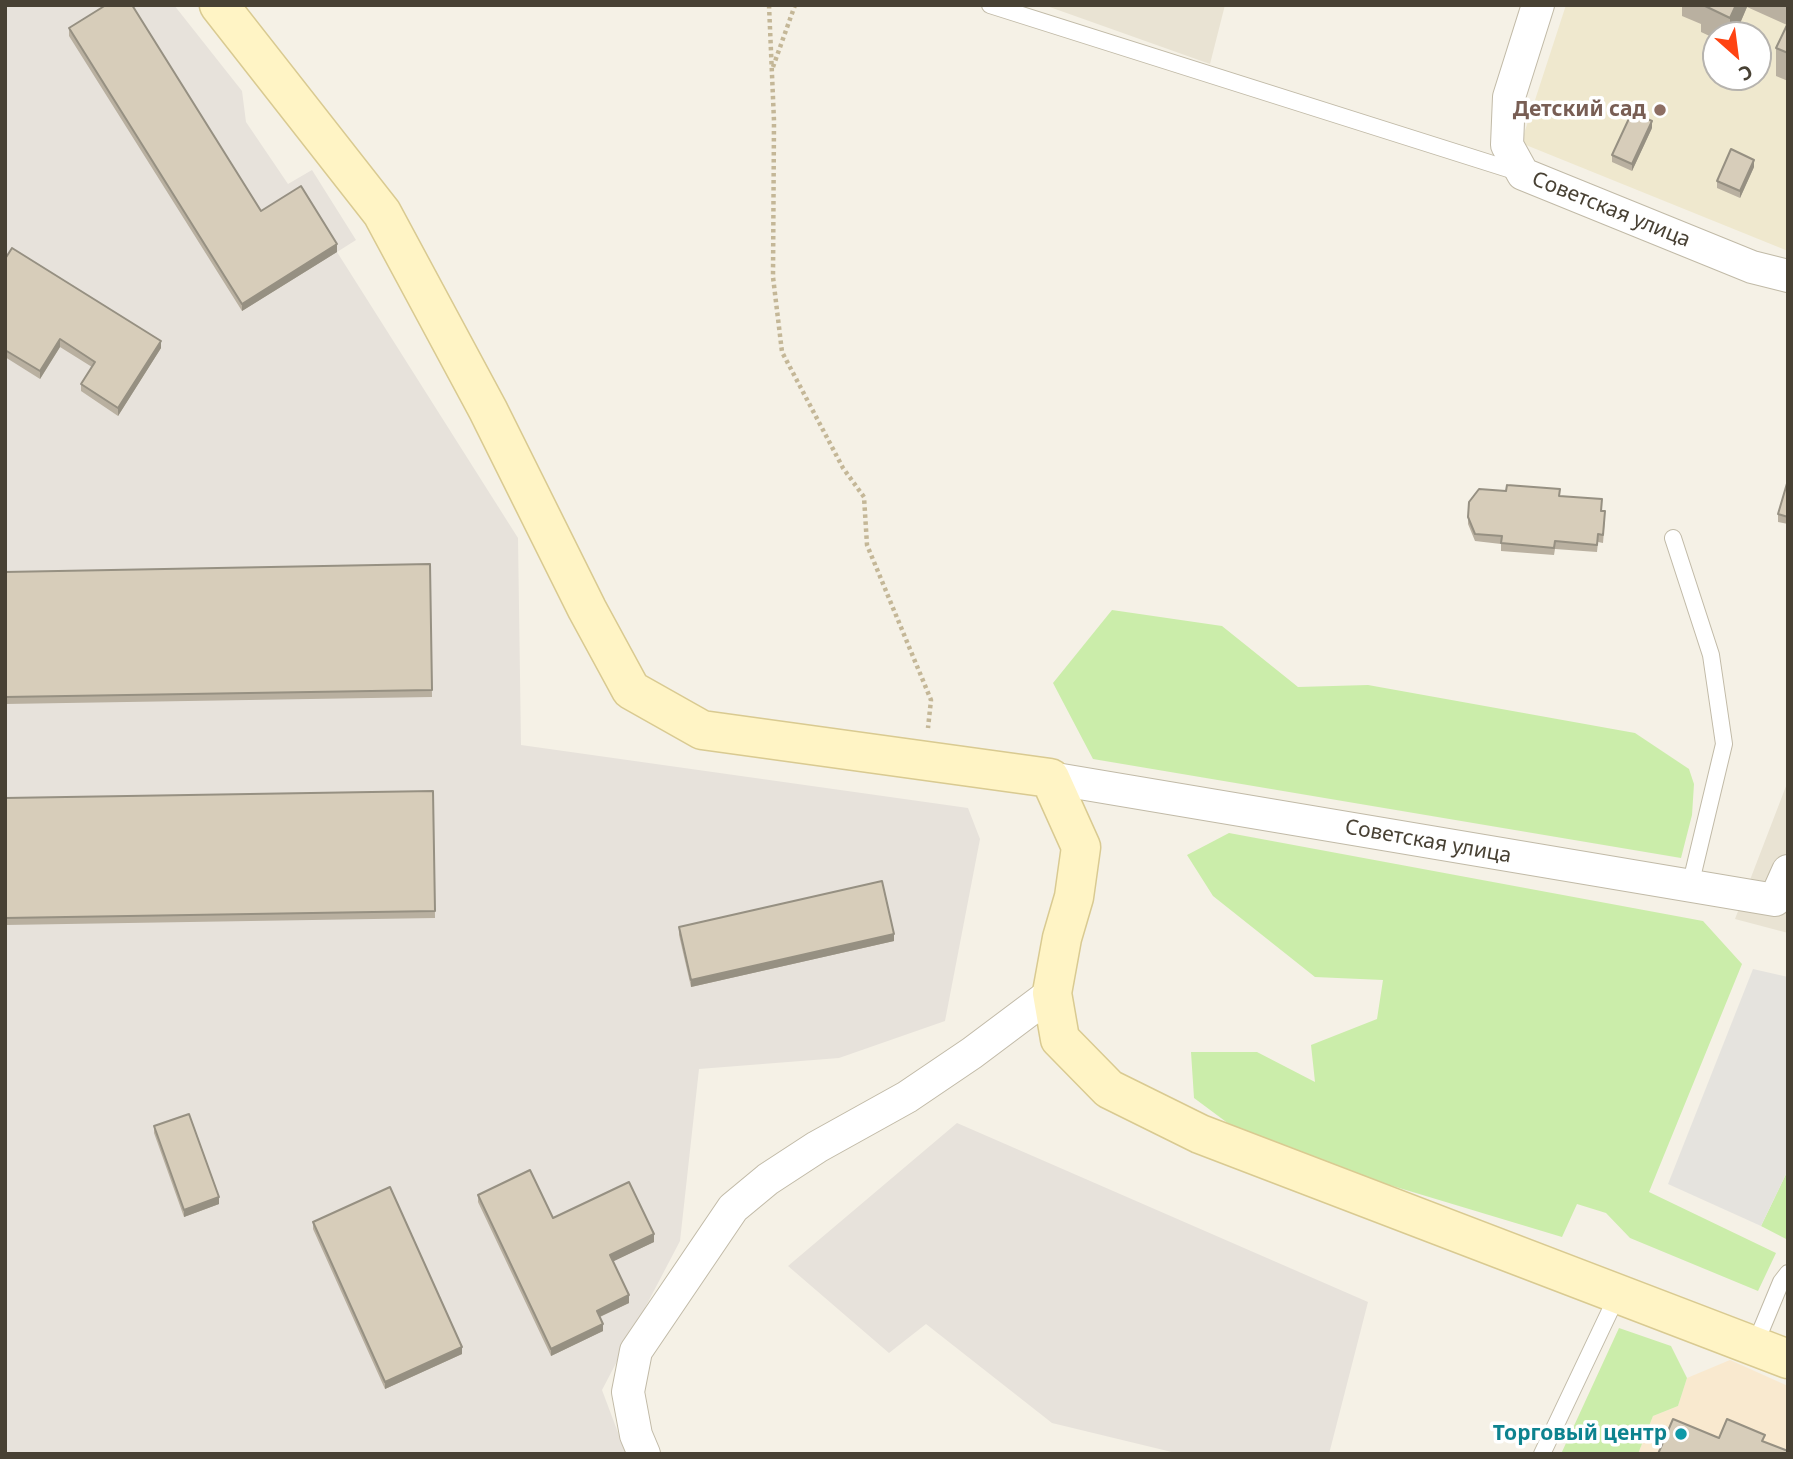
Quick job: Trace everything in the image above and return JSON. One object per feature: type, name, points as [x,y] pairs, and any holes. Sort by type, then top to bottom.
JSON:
[{"type":"street","points":[[219,5],[382,213],[488,410],[587,610],[631,690],[702,730],[1050,778],[1081,847],[1074,897],[1062,938],[1052,993],[1060,1039],[1109,1089],[1200,1134],[1771,1353]]},
{"type":"street","name":"Советская улица","points":[[1538,5],[1509,97],[1507,145],[1523,174],[1752,267],[1788,276]]},
{"type":"street","name":"Советская улица","points":[[1050,778],[1782,902],[1788,871]]},
{"type":"street","points":[[644,1454],[636,1435],[628,1392],[636,1351],[733,1208],[768,1179],[817,1147],[907,1097],[972,1053],[1052,993]]},
{"type":"lane","points":[[990,5],[1523,174]]},
{"type":"lane","points":[[1673,538],[1711,655],[1724,744],[1690,886]]},
{"type":"lane","points":[[1771,1353],[1781,1282],[1788,1273]]},
{"type":"lane","points":[[1542,1454],[1618,1294]]},
{"type":"path","points":[[769,5],[775,121],[773,277],[782,352],[844,468],[864,497],[867,545],[931,700],[925,761]]},
{"type":"path","points":[[772,69],[795,5]]},
{"type":"shaded area","points":[[5,5],[174,5],[242,91],[246,122],[288,184],[312,170],[356,240],[337,252],[518,538],[521,745],[968,808],[980,839],[945,1021],[839,1058],[699,1069],[680,1241],[602,1390],[626,1454],[5,1454]]},
{"type":"shaded area","points":[[1044,5],[1225,5],[1210,64]]},
{"type":"shaded area","name":"Детский сад","points":[[1566,5],[1788,5],[1788,251],[1521,143]]},
{"type":"shaded area","points":[[1788,781],[1788,933],[1735,919]]},
{"type":"shaded area","points":[[1753,969],[1788,977],[1788,1170],[1761,1226],[1668,1184]]},
{"type":"shaded area","points":[[957,1123],[1368,1302],[1329,1454],[1180,1454],[1052,1423],[926,1324],[889,1353],[788,1266]]},
{"type":"shaded area","points":[[1730,1360],[1788,1386],[1788,1454],[1638,1454],[1653,1416],[1678,1406],[1687,1378]]},
{"type":"green space","points":[[1112,610],[1222,626],[1298,687],[1368,685],[1635,733],[1689,769],[1694,784],[1692,815],[1681,858],[1093,759],[1053,683]]},
{"type":"green space","points":[[1229,833],[1703,921],[1742,964],[1649,1192],[1776,1253],[1758,1291],[1630,1238],[1606,1213],[1577,1204],[1562,1237],[1386,1184],[1229,1124],[1194,1098],[1191,1052],[1257,1052],[1315,1082],[1311,1045],[1377,1019],[1383,980],[1315,977],[1213,896],[1187,855]]},
{"type":"green space","points":[[1788,1170],[1788,1240],[1761,1226]]},
{"type":"green space","points":[[1619,1328],[1671,1346],[1687,1378],[1678,1406],[1653,1416],[1638,1454],[1561,1454]]},
{"type":"building","points":[[106,5],[132,5],[261,211],[301,186],[337,244],[242,304],[69,28]]},
{"type":"building","points":[[1703,5],[1736,5],[1730,18]]},
{"type":"building","points":[[1788,23],[1788,53],[1776,48]]},
{"type":"building","points":[[1632,112],[1652,121],[1632,164],[1612,155]]},
{"type":"building","points":[[1731,149],[1754,160],[1740,191],[1717,181]]},
{"type":"building","points":[[12,248],[161,341],[118,408],[81,384],[95,362],[60,339],[40,371],[5,350],[5,259]]},
{"type":"building","points":[[1788,480],[1788,517],[1778,514]]},
{"type":"building","points":[[1507,485],[1560,489],[1559,496],[1602,499],[1601,511],[1605,511],[1603,535],[1598,534],[1597,545],[1555,541],[1554,548],[1501,543],[1502,536],[1475,534],[1468,517],[1469,502],[1479,489],[1506,491]]},
{"type":"building","points":[[430,564],[432,690],[5,697],[5,572]]},
{"type":"building","points":[[433,791],[435,911],[5,918],[5,798]]},
{"type":"building","points":[[882,881],[894,934],[691,980],[679,927]]},
{"type":"building","points":[[189,1114],[219,1197],[184,1210],[154,1126]]},
{"type":"building","points":[[530,1170],[553,1218],[629,1182],[654,1234],[610,1255],[629,1295],[597,1311],[603,1324],[551,1349],[478,1195]]},
{"type":"building","points":[[390,1187],[462,1347],[385,1382],[313,1222]]},
{"type":"building","name":"Торговый центр","points":[[1673,1419],[1719,1438],[1727,1419],[1765,1435],[1762,1441],[1788,1451],[1788,1454],[1658,1454]]},
{"type":"place","name":"Детский сад","points":[[1660,110]]},
{"type":"place","name":"Торговый центр","points":[[1681,1434]]}]
